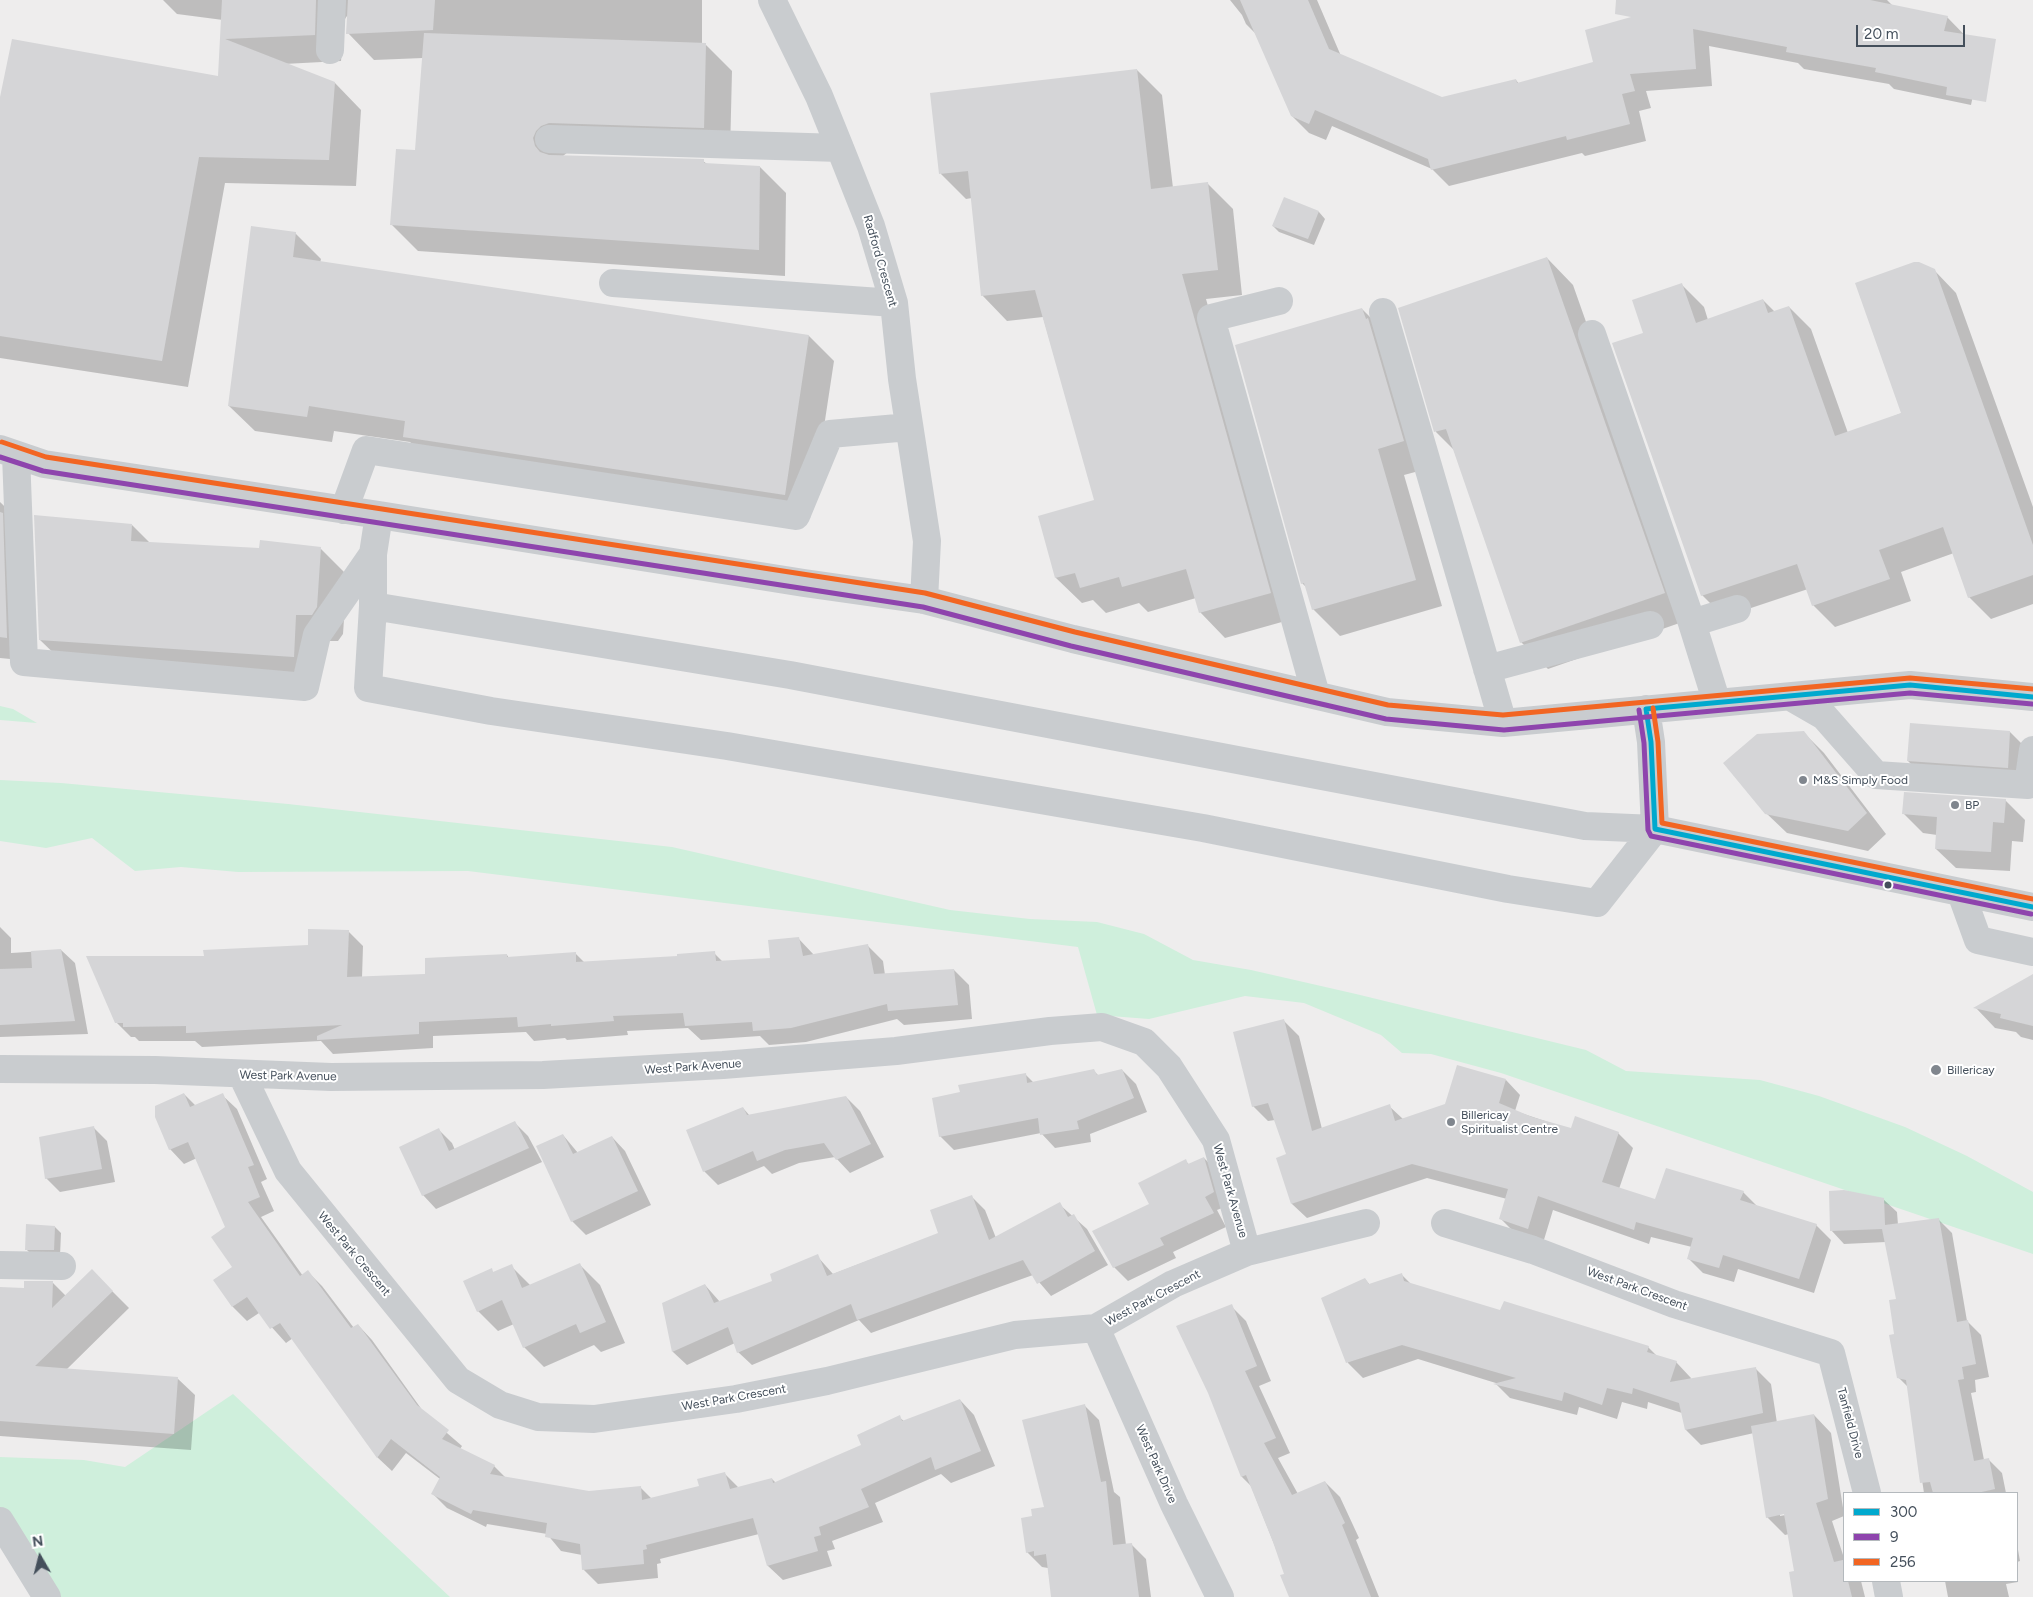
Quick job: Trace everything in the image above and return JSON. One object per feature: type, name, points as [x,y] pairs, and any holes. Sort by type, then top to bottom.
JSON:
[{"type":"street","points":[[330,50],[332,0]]},
{"type":"street","name":"Radford Crescent","points":[[772,0],[819,96],[840,148],[871,226],[894,303],[909,427],[927,541],[924,600]]},
{"type":"street","points":[[550,139],[840,148]]},
{"type":"street","points":[[613,283],[894,303]]},
{"type":"street","points":[[1279,301],[1211,318],[1316,695]]},
{"type":"street","points":[[1383,312],[1503,723]]},
{"type":"street","points":[[1592,334],[1692,624],[1717,703]]},
{"type":"street","points":[[344,510],[366,450],[796,516],[830,434],[909,427]]},
{"type":"street","points":[[373,554],[317,635],[306,688],[24,662],[8,452],[44,464],[379,514],[804,583],[924,600],[1072,639],[1387,712],[1503,723],[1646,708],[1910,686],[2033,697]]},
{"type":"street","points":[[379,514],[373,554],[373,606],[368,688],[491,711],[737,747],[1203,828],[1508,889],[1598,903],[1654,829],[1652,742],[1646,708]]},
{"type":"street","points":[[373,606],[790,675],[1585,826],[1654,829],[2033,907]]},
{"type":"street","points":[[1692,624],[1737,609]]},
{"type":"street","points":[[1487,669],[1650,625]]},
{"type":"street","points":[[1791,697],[1824,716],[1876,775],[2028,785],[2033,750]]},
{"type":"street","points":[[1961,893],[1978,940],[2033,952]]},
{"type":"street","name":"West Park Avenue","points":[[0,1069],[155,1070],[242,1075],[331,1077],[583,1073],[896,1052],[1050,1031],[1102,1027],[1144,1042],[1169,1067],[1216,1140],[1247,1252]]},
{"type":"street","name":"West Park Crescent","points":[[242,1075],[288,1171],[458,1380],[500,1405],[538,1417],[594,1418],[659,1410],[827,1381],[1015,1335],[1096,1328],[1174,1284],[1247,1252],[1366,1223]]},
{"type":"street","name":"West Park Crescent","points":[[1445,1223],[1533,1250],[1674,1304],[1831,1353]]},
{"type":"street","points":[[0,1265],[62,1266]]},
{"type":"street","name":"West Park Drive","points":[[1096,1328],[1174,1504],[1220,1597]]},
{"type":"street","name":"Tanfield Drive","points":[[1831,1353],[1867,1492]]},
{"type":"street","points":[[0,1520],[47,1597]]},
{"type":"street","points":[[1886,1582],[1889,1597]]},
{"type":"green space","points":[[0,706],[13,709],[37,723],[0,720]]},
{"type":"green space","points":[[0,780],[61,783],[288,804],[672,847],[950,910],[1030,919],[1097,922],[1144,934],[1193,960],[1251,970],[1356,994],[1586,1050],[1626,1071],[1760,1080],[1819,1096],[1905,1127],[1967,1156],[2033,1192],[2033,1254],[1501,1073],[1431,1054],[1402,1053],[1381,1035],[1304,1003],[1245,996],[1149,1019],[1097,1015],[1078,947],[468,871],[238,872],[181,867],[135,871],[92,838],[46,848],[0,841]]},
{"type":"green space","points":[[233,1394],[450,1597],[47,1597],[0,1521],[0,1457],[84,1460],[125,1467]]},
{"type":"building","points":[[222,0],[316,0],[315,35],[225,39],[335,82],[329,160],[199,157],[162,361],[0,336],[0,97],[12,39],[218,76]]},
{"type":"building","points":[[348,0],[435,0],[433,30],[346,34]]},
{"type":"building","points":[[1240,0],[1308,0],[1329,49],[1442,97],[1516,79],[1517,83],[1593,62],[1585,30],[1631,17],[1615,14],[1616,0],[1870,0],[1948,16],[1944,31],[1996,39],[1986,102],[1946,95],[1947,87],[1875,72],[1876,68],[1786,52],[1787,47],[1693,29],[1696,69],[1630,74],[1635,91],[1622,94],[1630,124],[1567,140],[1566,136],[1431,170],[1428,159],[1315,110],[1309,124],[1291,116]]},
{"type":"building","points":[[424,33],[706,43],[704,128],[549,123],[541,126],[536,131],[533,138],[535,146],[540,152],[549,155],[704,159],[704,163],[760,166],[759,250],[390,225],[396,149],[415,150]]},
{"type":"building","points":[[1137,69],[1151,189],[1208,182],[1218,270],[1182,274],[1271,593],[1199,613],[1186,569],[1122,587],[1119,577],[1080,588],[1075,573],[1055,578],[1038,516],[1094,500],[1035,290],[981,296],[968,171],[939,174],[930,93]]},
{"type":"building","points":[[1284,197],[1319,211],[1308,239],[1272,226]]},
{"type":"building","points":[[251,226],[296,232],[293,257],[809,335],[785,495],[403,437],[405,421],[309,406],[307,417],[228,406]]},
{"type":"building","points":[[1547,257],[1665,593],[1520,643],[1446,429],[1434,432],[1398,308]]},
{"type":"building","points":[[1914,262],[1919,262],[1935,269],[2033,545],[2033,575],[1968,598],[1943,527],[1879,550],[1890,579],[1812,606],[1797,564],[1701,596],[1612,343],[1643,333],[1632,300],[1682,283],[1696,323],[1763,299],[1768,313],[1789,306],[1835,436],[1901,413],[1855,283]]},
{"type":"building","points":[[1362,308],[1366,319],[1368,318],[1404,441],[1378,449],[1416,580],[1312,610],[1304,583],[1301,584],[1235,345]]},
{"type":"building","points":[[0,512],[3,513],[7,638],[0,637]]},
{"type":"building","points":[[34,515],[132,524],[131,541],[259,548],[260,540],[321,547],[317,607],[312,615],[296,615],[294,657],[39,640]]},
{"type":"building","points":[[1910,723],[2010,731],[2008,768],[1907,761]]},
{"type":"building","points":[[1804,731],[1867,813],[1848,831],[1765,814],[1723,763],[1757,734]]},
{"type":"building","points":[[1904,792],[2006,799],[2004,823],[1993,822],[1991,852],[1935,849],[1937,817],[1902,814]]},
{"type":"building","points":[[308,929],[349,930],[347,977],[425,974],[425,958],[507,954],[507,957],[576,952],[576,962],[677,956],[677,954],[715,951],[716,961],[770,958],[768,940],[799,937],[803,956],[868,944],[874,974],[954,969],[958,1005],[888,1011],[887,1004],[791,1028],[753,1031],[752,1022],[685,1026],[683,1013],[613,1016],[614,1021],[551,1026],[551,1024],[518,1027],[517,1017],[419,1022],[419,1034],[317,1040],[317,1036],[342,1025],[186,1033],[186,1026],[123,1027],[123,1023],[115,1023],[86,956],[204,956],[203,950],[308,945]]},
{"type":"building","points":[[61,949],[75,1021],[0,1025],[0,969],[32,968],[31,951]]},
{"type":"building","points":[[2033,974],[2033,1026],[2000,1018],[2001,1014],[1973,1008]]},
{"type":"building","points":[[1284,1019],[1312,1131],[1390,1104],[1395,1121],[1445,1104],[1457,1065],[1506,1079],[1499,1103],[1532,1117],[1571,1128],[1575,1116],[1619,1132],[1602,1182],[1655,1199],[1666,1168],[1744,1191],[1740,1200],[1817,1224],[1799,1279],[1723,1255],[1719,1268],[1687,1259],[1693,1238],[1636,1222],[1634,1230],[1538,1196],[1528,1229],[1499,1219],[1508,1189],[1412,1164],[1291,1204],[1276,1158],[1286,1154],[1268,1103],[1252,1107],[1233,1032]]},
{"type":"building","points":[[1094,1069],[1097,1075],[1122,1069],[1134,1098],[1077,1121],[1079,1129],[1040,1135],[1038,1118],[939,1137],[932,1098],[960,1092],[958,1085],[1026,1073],[1027,1083]]},
{"type":"building","points":[[184,1093],[190,1107],[223,1093],[254,1165],[248,1167],[260,1197],[248,1202],[300,1276],[308,1270],[351,1328],[358,1324],[417,1405],[449,1430],[442,1439],[495,1465],[490,1474],[589,1491],[641,1486],[642,1500],[699,1486],[697,1479],[725,1472],[730,1489],[772,1478],[773,1483],[861,1445],[857,1435],[900,1415],[902,1421],[960,1399],[981,1451],[935,1470],[931,1457],[861,1489],[869,1507],[819,1527],[821,1535],[814,1537],[818,1551],[767,1566],[753,1518],[646,1545],[647,1549],[643,1550],[644,1564],[582,1570],[580,1544],[545,1537],[547,1523],[473,1510],[471,1514],[431,1494],[440,1477],[391,1439],[377,1458],[280,1323],[270,1329],[247,1297],[232,1307],[213,1280],[232,1267],[211,1237],[225,1227],[188,1142],[169,1150],[155,1117],[155,1106]]},
{"type":"building","points":[[846,1096],[871,1144],[836,1160],[824,1143],[785,1150],[757,1161],[753,1151],[703,1172],[686,1130],[743,1107],[747,1115]]},
{"type":"building","points":[[515,1121],[529,1148],[422,1196],[399,1147],[439,1128],[449,1151]]},
{"type":"building","points":[[94,1126],[102,1169],[45,1179],[39,1137]]},
{"type":"building","points":[[563,1134],[573,1154],[612,1136],[638,1191],[571,1222],[536,1146]]},
{"type":"building","points":[[1204,1157],[1214,1192],[1205,1197],[1214,1213],[1160,1238],[1164,1245],[1113,1268],[1092,1231],[1149,1204],[1138,1183],[1186,1159],[1188,1164]]},
{"type":"building","points":[[1844,1190],[1884,1198],[1885,1225],[1939,1218],[1957,1322],[1968,1320],[1976,1364],[1962,1367],[1964,1379],[1958,1380],[1974,1461],[1989,1458],[1995,1489],[1982,1492],[1933,1492],[1930,1482],[1920,1483],[1906,1380],[1897,1378],[1889,1335],[1894,1334],[1889,1300],[1896,1299],[1882,1229],[1830,1231],[1829,1191]]},
{"type":"building","points":[[972,1195],[989,1240],[1060,1202],[1068,1217],[1074,1214],[1095,1251],[1037,1284],[1023,1260],[857,1320],[851,1304],[737,1353],[728,1327],[672,1352],[662,1303],[705,1284],[714,1303],[772,1281],[770,1274],[818,1254],[827,1276],[938,1233],[930,1210]]},
{"type":"building","points":[[26,1224],[55,1226],[54,1250],[25,1250]]},
{"type":"building","points":[[580,1263],[606,1322],[580,1333],[576,1324],[523,1348],[502,1300],[477,1312],[463,1281],[492,1268],[493,1272],[512,1264],[522,1288]]},
{"type":"building","points":[[92,1269],[113,1291],[35,1366],[178,1377],[174,1434],[0,1421],[0,1287],[24,1288],[24,1281],[53,1281],[52,1308]]},
{"type":"building","points":[[1402,1273],[1404,1281],[1500,1310],[1504,1301],[1649,1346],[1647,1352],[1677,1361],[1670,1382],[1756,1367],[1763,1413],[1685,1430],[1679,1403],[1633,1388],[1632,1394],[1607,1388],[1602,1405],[1564,1392],[1562,1401],[1493,1384],[1516,1378],[1402,1345],[1346,1363],[1321,1298],[1365,1278],[1369,1284]]},
{"type":"building","points":[[1232,1304],[1257,1366],[1245,1371],[1276,1438],[1264,1443],[1292,1495],[1325,1481],[1345,1523],[1342,1525],[1371,1597],[1289,1597],[1280,1575],[1284,1574],[1273,1542],[1246,1475],[1241,1477],[1208,1393],[1176,1326]]},
{"type":"building","points":[[1085,1404],[1101,1482],[1106,1481],[1113,1545],[1132,1543],[1139,1597],[1051,1597],[1046,1554],[1034,1556],[1034,1551],[1026,1553],[1021,1518],[1032,1516],[1031,1509],[1044,1507],[1022,1420]]},
{"type":"building","points":[[1814,1414],[1828,1499],[1816,1503],[1834,1562],[1843,1560],[1843,1582],[1848,1582],[1852,1597],[1793,1597],[1789,1572],[1794,1571],[1784,1514],[1766,1518],[1751,1426]]},
{"type":"transit line","name":"256","points":[[2,442],[46,457],[925,593],[1075,632],[1388,705],[1503,715],[1910,678],[2033,689]]},
{"type":"transit line","name":"9","points":[[0,457],[43,471],[923,607],[1071,646],[1386,719],[1504,730],[1910,693],[2032,704]]},
{"type":"transit line","name":"300","points":[[1646,709],[1910,685],[2033,697]]},
{"type":"transit line","name":"256","points":[[1653,708],[1658,742],[1662,823],[2033,899]]},
{"type":"transit line","name":"300","points":[[1646,709],[1651,742],[1655,829],[2033,907]]},
{"type":"transit line","name":"9","points":[[1639,710],[1644,743],[1648,830],[1651,836],[2031,914]]},
{"type":"place","name":"M&S Simply Food","points":[[1803,780]]},
{"type":"place","name":"BP","points":[[1955,805]]},
{"type":"place","name":"Billericay","points":[[1936,1070]]},
{"type":"place","name":"Billericay Spiritualist Centre","points":[[1451,1122]]}]
